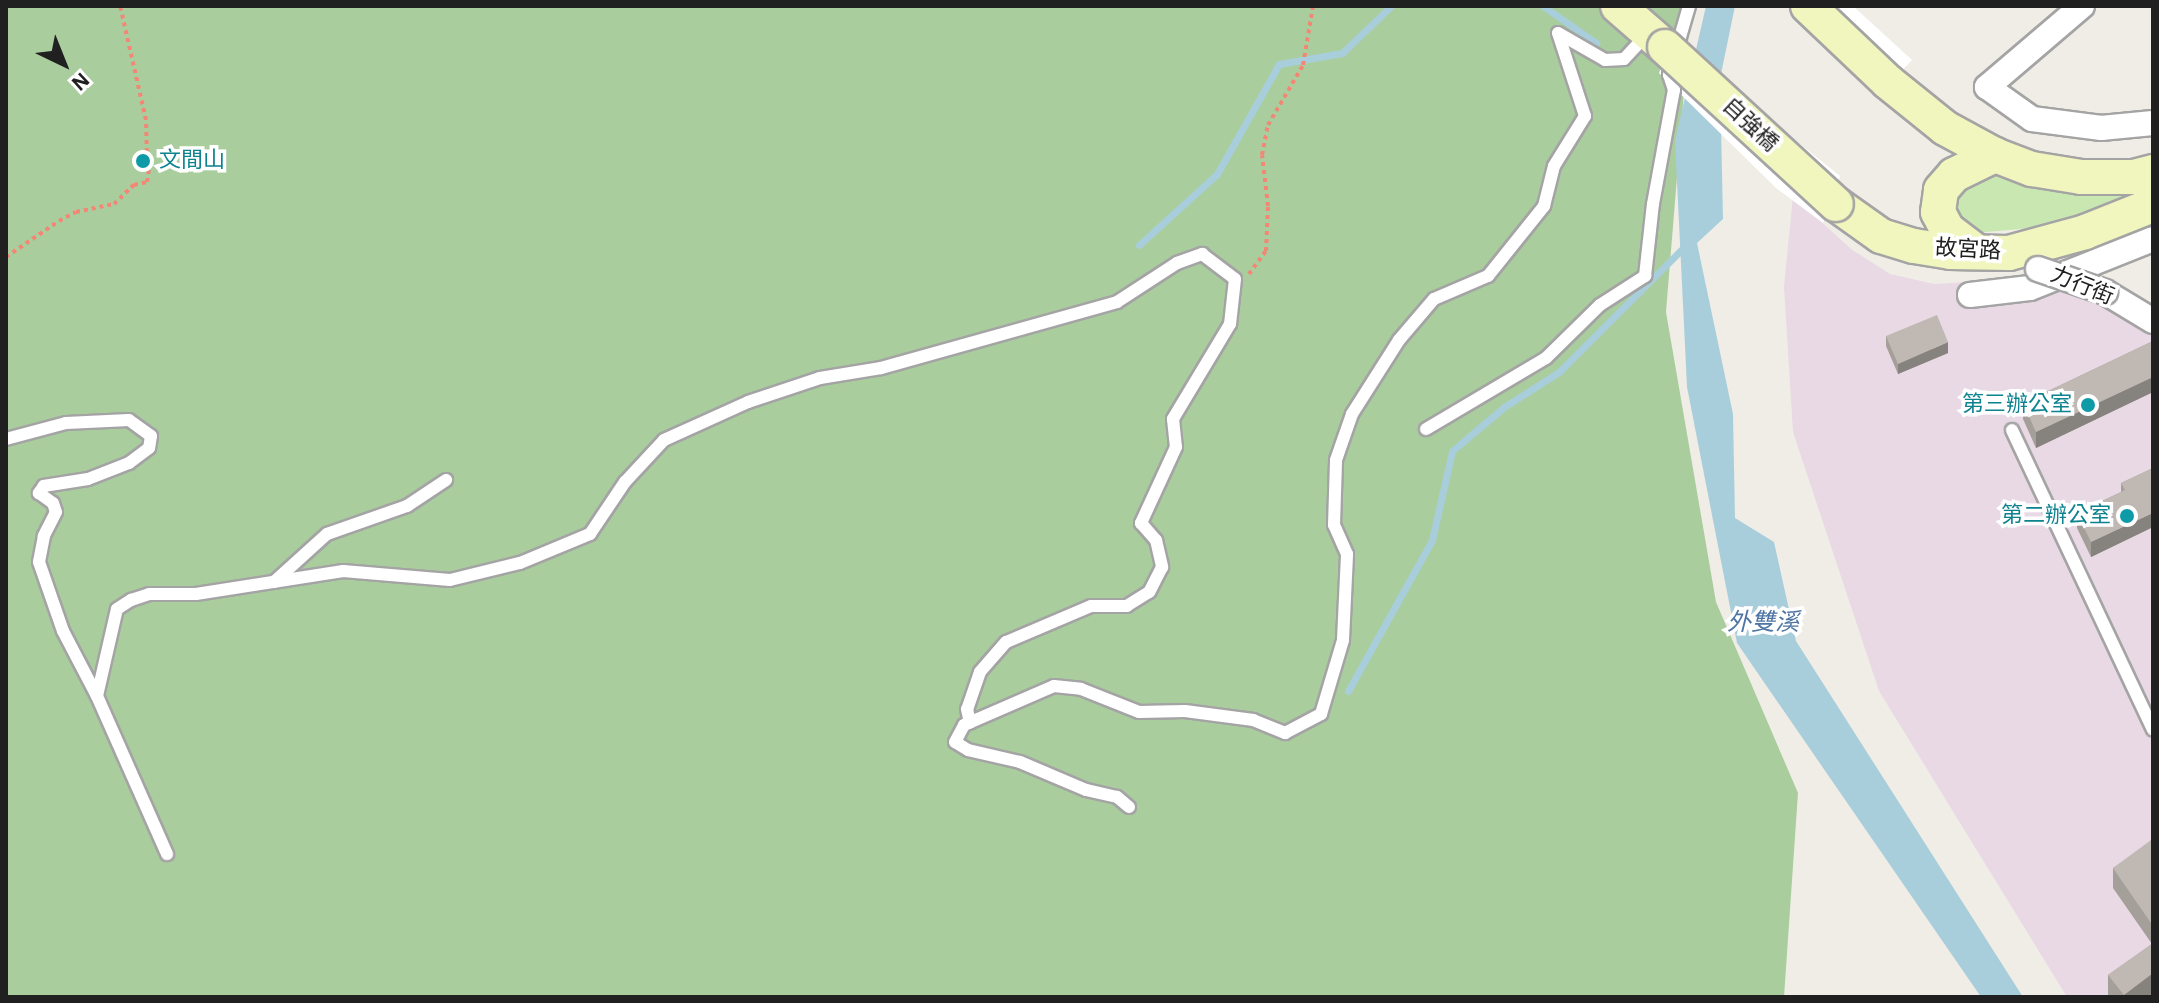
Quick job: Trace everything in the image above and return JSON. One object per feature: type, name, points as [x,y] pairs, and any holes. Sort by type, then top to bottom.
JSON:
[{"type":"main road","name":"自強橋","points":[[1618,6],[1650,46],[1836,204]]},
{"type":"main road","points":[[1808,6],[1888,82],[1945,128],[1995,155],[2032,169],[2081,177],[2134,177],[2153,172]]},
{"type":"main road","points":[[1995,155],[1962,170],[1941,190],[1938,212],[1947,229],[2008,258]]},
{"type":"main road","name":"故宮路","points":[[1836,204],[1881,236],[1950,252],[2008,258],[2153,205]]},
{"type":"street","points":[[2082,6],[1987,87],[2032,119],[2101,128],[2153,123]]},
{"type":"street","points":[[1970,295],[2030,288],[2153,239]]},
{"type":"street","name":"力行街","points":[[2008,258],[2105,292],[2153,321]]},
{"type":"lane","points":[[1426,429],[1546,358],[1600,305],[1645,276],[1653,204],[1674,90],[1669,75],[1689,6]]},
{"type":"lane","points":[[1129,807],[1117,797],[1086,790],[1020,762],[968,750],[955,742],[964,725],[1054,686],[1081,689],[1139,712],[1185,711],[1253,720],[1285,733],[1321,714],[1343,640],[1347,554],[1334,525],[1336,460],[1352,414],[1399,340],[1434,299],[1488,276],[1544,206],[1554,166],[1585,116],[1558,33],[1605,60],[1624,59],[1650,46]]},
{"type":"lane","points":[[97,696],[117,609],[131,600],[149,594],[196,594],[343,571],[450,580],[520,563],[590,534],[625,482],[664,440],[748,402],[820,378],[881,368],[1117,302],[1177,263],[1202,254],[1235,279],[1230,324],[1173,419],[1176,447],[1141,523],[1156,540],[1162,567],[1149,592],[1127,606],[1091,606],[1006,642],[980,672],[967,709],[970,723]]},
{"type":"lane","points":[[6,439],[66,423],[129,420],[151,436],[149,448],[129,463],[88,479],[44,486],[39,493],[53,503],[56,512],[44,536],[39,562],[63,631],[97,696],[167,854]]},
{"type":"lane","points":[[2012,430],[2153,729]]},
{"type":"lane","points":[[274,582],[327,534],[407,506],[446,480]]},
{"type":"path","points":[[6,257],[59,221],[76,212],[114,204],[134,185],[147,182],[150,163],[147,160],[146,120],[120,6]]},
{"type":"path","points":[[1235,279],[1249,274],[1266,251],[1268,206],[1262,155],[1268,125],[1303,65],[1313,6]]},
{"type":"shaded area","points":[[1793,196],[1851,249],[1890,274],[1934,284],[2021,279],[2096,295],[2153,329],[2153,997],[2067,997],[1879,691],[1793,432],[1784,287]]},
{"type":"green space","points":[[6,6],[1691,6],[1666,312],[1716,602],[1798,793],[1784,997],[6,997]]},
{"type":"green space","points":[[1971,171],[2153,188],[2101,214],[2043,227],[1964,234],[1952,221],[1957,183]]},
{"type":"water","name":"外雙溪","points":[[1706,6],[1735,6],[1720,79],[1723,219],[1697,243],[1733,414],[1735,518],[1774,542],[1796,641],[2023,997],[1981,997],[1737,643],[1687,387],[1675,141]]},
{"type":"pier","points":[[1789,6],[1853,6],[1912,60],[1881,92]]},
{"type":"pier","points":[[1672,41],[1840,176],[1823,223],[1776,188],[1659,73]]},
{"type":"building","points":[[1937,315],[1948,342],[1898,364],[1886,336]]},
{"type":"building","points":[[2153,341],[2153,377],[2036,432],[2023,403]]},
{"type":"building","name":"第二辦公室","points":[[2153,468],[2153,513],[2091,542],[2077,513],[2125,490],[2121,483]]},
{"type":"building","points":[[2151,840],[2153,843],[2153,926],[2113,868]]},
{"type":"building","points":[[2153,943],[2153,973],[2124,995],[2108,975]]},
{"type":"waterway","points":[[1139,245],[1217,174],[1279,64],[1342,53],[1391,6]]},
{"type":"waterway","points":[[1543,6],[1596,43]]},
{"type":"waterway","points":[[1348,691],[1432,540],[1452,451],[1504,407],[1559,372],[1687,244]]},
{"type":"place","name":"文間山","points":[[143,161]]},
{"type":"place","name":"第三辦公室","points":[[2088,405]]},
{"type":"place","name":"第二辦公室","points":[[2127,516]]}]
